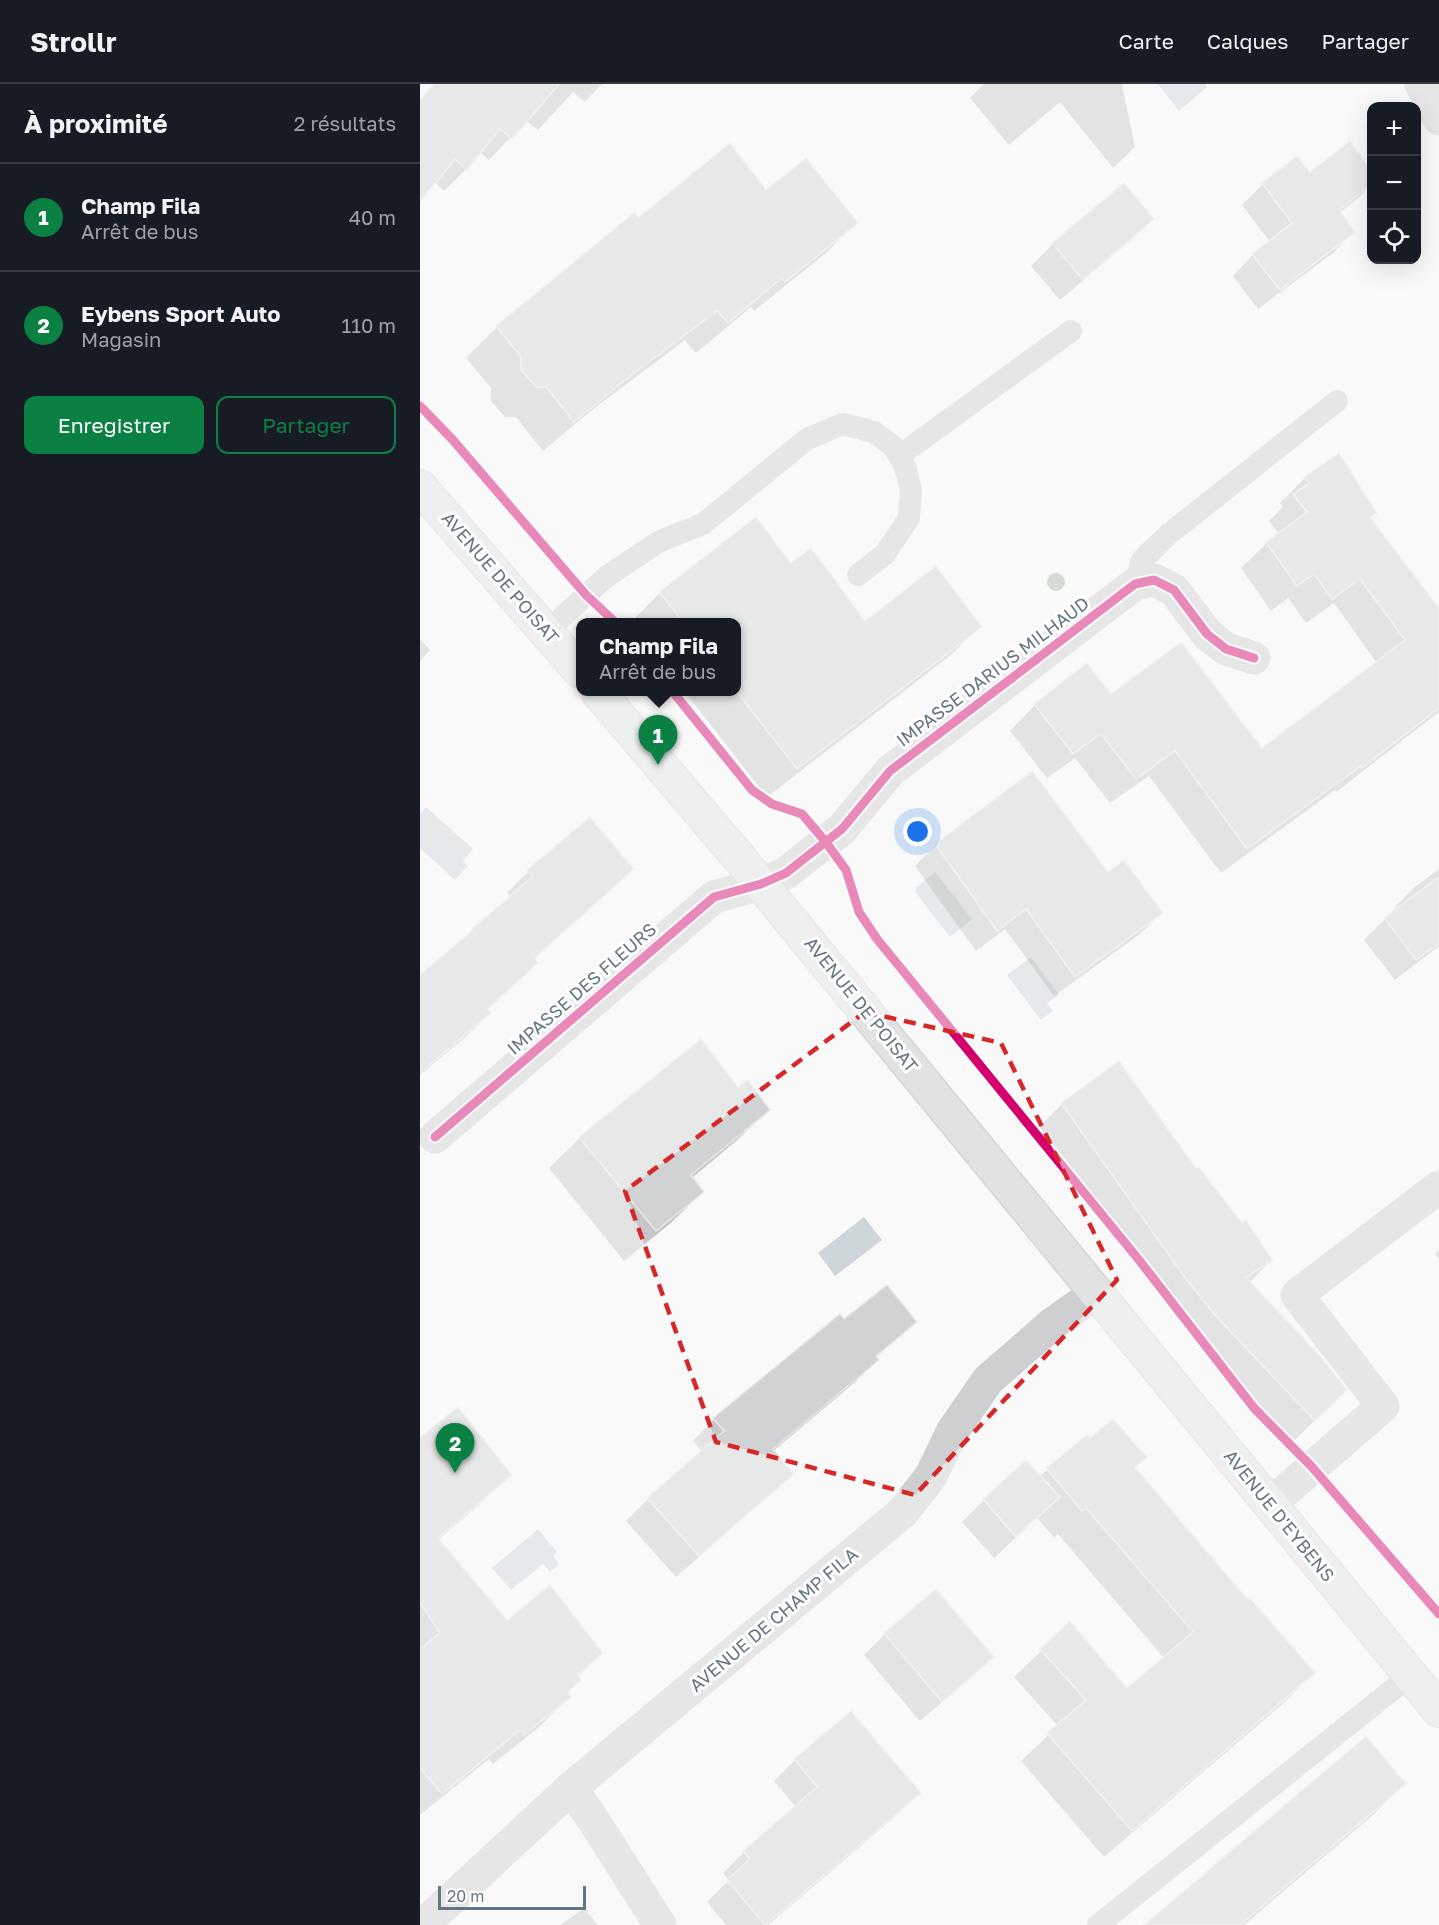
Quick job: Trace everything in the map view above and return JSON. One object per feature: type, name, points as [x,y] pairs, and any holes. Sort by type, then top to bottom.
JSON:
[{"type":"main road","name":"AVENUE DE POISAT","points":[[420,487],[576,666]]},
{"type":"main road","name":"AVENUE DE POISAT","points":[[600,696],[760,884],[1120,1322]]},
{"type":"main road","name":"AVENUE D'EYBENS","points":[[1120,1322],[1439,1710]]},
{"type":"street","points":[[1421,84],[1439,119]]},
{"type":"street","points":[[1135,584],[1154,580],[1174,590],[1207,634],[1226,649],[1254,658]]},
{"type":"street","name":"IMPASSE DARIUS MILHAUD","points":[[760,884],[786,873],[842,829],[890,771],[1135,584]]},
{"type":"street","name":"IMPASSE DES FLEURS","points":[[435,1137],[714,897],[760,884]]},
{"type":"street","points":[[1269,1505],[1383,1406],[1297,1295],[1439,1187]]},
{"type":"street","name":"AVENUE DE CHAMP FILA","points":[[426,1910],[903,1512],[931,1476],[952,1432],[988,1380],[1051,1325],[1096,1292]]},
{"type":"street","points":[[571,1788],[660,1925]]},
{"type":"lane","points":[[899,456],[1071,331]]},
{"type":"lane","points":[[1135,584],[1142,560],[1169,534],[1337,401]]},
{"type":"lane","points":[[546,631],[606,578],[660,541],[703,524],[807,439],[843,424],[874,432],[894,447],[905,467],[911,489],[909,518],[885,554],[858,575]]},
{"type":"lane","points":[[1098,1925],[1411,1675]]},
{"type":"highlighted area","points":[[865,1012],[1001,1043],[1117,1280],[915,1495],[716,1442],[625,1191]]},
{"type":"shaded area","points":[[1158,84],[1205,84],[1207,87],[1179,111]]},
{"type":"shaded area","points":[[426,807],[473,849],[463,861],[468,866],[455,880],[420,848],[420,814]]},
{"type":"shaded area","points":[[935,872],[972,919],[950,937],[916,893],[916,888]]},
{"type":"shaded area","points":[[1031,957],[1059,995],[1047,1003],[1053,1011],[1041,1020],[1007,975]]},
{"type":"shaded area","points":[[864,1217],[882,1240],[835,1276],[818,1253]]},
{"type":"shaded area","points":[[538,1529],[557,1552],[553,1556],[559,1564],[550,1572],[543,1564],[511,1590],[492,1568]]},
{"type":"building","points":[[434,84],[559,84],[512,139],[500,129],[467,170],[455,159],[420,202],[420,100]]},
{"type":"building","points":[[1350,141],[1367,164],[1367,188],[1339,210],[1355,232],[1280,290],[1252,254],[1292,223],[1262,183],[1297,156],[1310,172]]},
{"type":"building","points":[[730,143],[766,190],[806,158],[858,223],[785,282],[782,278],[728,323],[717,311],[625,380],[574,422],[546,387],[536,387],[521,370],[521,357],[496,326],[635,212],[639,217]]},
{"type":"building","points":[[1124,183],[1154,219],[1083,280],[1052,243]]},
{"type":"building","points":[[1339,453],[1377,513],[1370,517],[1439,608],[1439,708],[1362,768],[1361,766],[1247,849],[1175,751],[1136,779],[1101,734],[1073,754],[1034,704],[1087,663],[1111,694],[1181,642],[1262,748],[1405,640],[1360,579],[1332,599],[1314,574],[1297,586],[1266,542],[1307,512],[1293,495],[1309,483],[1304,477]]},
{"type":"building","points":[[756,517],[791,563],[811,548],[865,621],[936,566],[982,627],[797,769],[740,696],[741,618],[680,618],[659,592]]},
{"type":"building","points":[[1032,771],[1108,872],[1124,860],[1163,913],[1075,977],[1026,909],[997,931],[935,844]]},
{"type":"building","points":[[590,817],[634,869],[535,958],[538,963],[488,1009],[491,1013],[420,1073],[420,975],[533,876],[527,870]]},
{"type":"building","points":[[1439,877],[1439,943],[1416,960],[1384,918]]},
{"type":"building","points":[[701,1039],[738,1087],[748,1080],[770,1110],[691,1175],[704,1192],[656,1231],[579,1137]]},
{"type":"building","points":[[1119,1061],[1196,1168],[1199,1167],[1242,1223],[1246,1220],[1273,1261],[1246,1277],[1322,1358],[1347,1390],[1315,1421],[1214,1314],[1186,1279],[1061,1103]]},
{"type":"building","points":[[887,1285],[917,1322],[876,1356],[879,1360],[773,1449],[794,1474],[699,1556],[647,1498],[724,1431],[713,1418],[840,1314],[844,1319]]},
{"type":"building","points":[[458,1407],[512,1475],[438,1538],[507,1620],[550,1585],[603,1653],[578,1675],[581,1680],[568,1692],[571,1697],[524,1735],[520,1730],[442,1794],[420,1768],[420,1649],[440,1633],[420,1603],[420,1437]]},
{"type":"building","points":[[1113,1419],[1147,1457],[1135,1467],[1248,1600],[1250,1598],[1315,1673],[1132,1831],[1047,1733],[1086,1700],[1040,1649],[1070,1621],[1127,1688],[1193,1632],[1086,1508],[1082,1511],[1046,1468],[1087,1435],[1090,1438]]},
{"type":"building","points":[[1026,1460],[1060,1497],[1016,1537],[983,1499]]},
{"type":"building","points":[[936,1589],[994,1657],[942,1702],[884,1633]]},
{"type":"building","points":[[851,1711],[921,1793],[765,1925],[727,1880],[750,1859],[743,1851],[817,1787],[794,1759]]},
{"type":"building","points":[[1366,1736],[1406,1784],[1240,1925],[1144,1925]]},
{"type":"cycle path","points":[[420,406],[452,439],[586,595],[611,618]]},
{"type":"cycle path","points":[[435,1137],[714,897],[761,884],[786,873],[842,829],[890,771],[1135,584],[1154,580],[1174,590],[1207,634],[1226,649],[1254,658]]},
{"type":"cycle path","points":[[676,696],[752,790],[772,804],[802,814],[825,841],[846,870],[859,912],[877,939],[1139,1260],[1254,1408],[1312,1467],[1439,1614]]},
{"type":"place","name":"Champ Fila","points":[[658,765]]},
{"type":"place","name":"Eybens Sport Auto","points":[[455,1473]]}]
